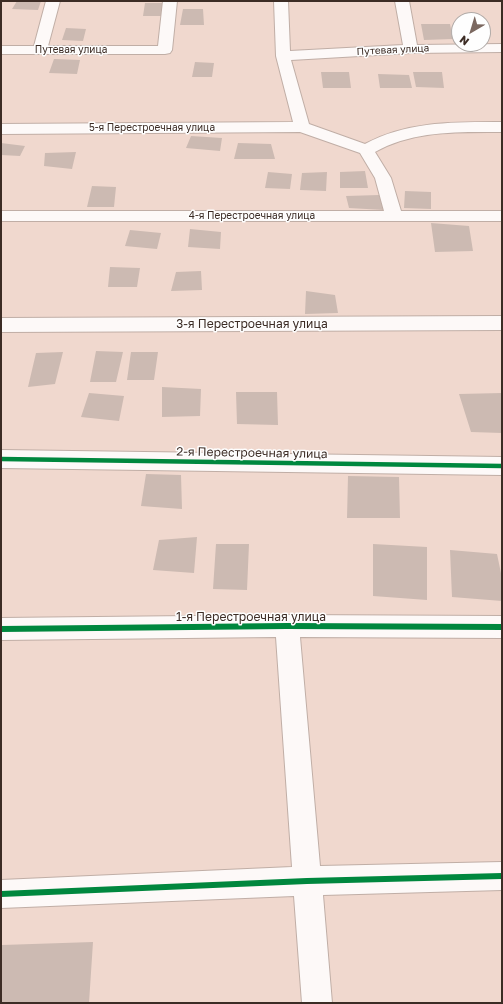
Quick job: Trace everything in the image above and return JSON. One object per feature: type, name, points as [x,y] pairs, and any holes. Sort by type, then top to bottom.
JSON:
[{"type":"street","points":[[40,50],[53,1]]},
{"type":"street","name":"Путевая улица","points":[[1,50],[165,50],[170,1]]},
{"type":"street","points":[[281,1],[284,56],[302,127],[366,150],[383,178],[394,216]]},
{"type":"street","points":[[402,1],[411,49]]},
{"type":"street","name":"Путевая улица","points":[[284,56],[411,49],[502,48]]},
{"type":"street","name":"5-я Перестроечная улица","points":[[1,129],[302,127]]},
{"type":"street","points":[[366,150],[377,142],[392,136],[419,130],[502,127]]},
{"type":"street","name":"4-я Перестроечная улица","points":[[1,216],[502,216]]},
{"type":"street","name":"3-я Перестроечная улица","points":[[1,325],[502,323]]},
{"type":"street","name":"2-я Перестроечная улица","points":[[1,459],[502,466]]},
{"type":"street","points":[[287,626],[317,1003]]},
{"type":"street","name":"1-я Перестроечная улица","points":[[1,629],[287,626],[502,627]]},
{"type":"street","points":[[1,894],[307,881],[502,876]]},
{"type":"building","points":[[17,1],[41,1],[38,10],[12,9]]},
{"type":"building","points":[[145,3],[164,3],[163,16],[143,16]]},
{"type":"building","points":[[183,9],[203,9],[204,25],[180,25]]},
{"type":"building","points":[[421,24],[450,24],[451,39],[424,40]]},
{"type":"building","points":[[66,28],[86,29],[83,41],[62,40]]},
{"type":"building","points":[[54,59],[80,60],[77,74],[49,73]]},
{"type":"building","points":[[195,62],[214,63],[212,77],[192,77]]},
{"type":"building","points":[[321,72],[349,72],[351,88],[323,88]]},
{"type":"building","points":[[413,72],[442,72],[444,88],[416,87]]},
{"type":"building","points":[[378,74],[409,75],[412,88],[380,88]]},
{"type":"building","points":[[191,136],[222,138],[220,151],[186,148]]},
{"type":"building","points":[[1,143],[25,146],[20,156],[1,155]]},
{"type":"building","points":[[238,143],[271,144],[275,159],[234,159]]},
{"type":"building","points":[[76,152],[72,169],[44,166],[45,153]]},
{"type":"building","points":[[365,171],[368,188],[340,188],[340,172]]},
{"type":"building","points":[[268,172],[292,174],[290,189],[265,188]]},
{"type":"building","points":[[327,172],[326,191],[300,190],[302,173]]},
{"type":"building","points":[[92,186],[116,187],[114,207],[87,207]]},
{"type":"building","points":[[405,191],[431,192],[431,209],[404,208]]},
{"type":"building","points":[[379,195],[384,210],[349,208],[346,196]]},
{"type":"building","points":[[431,223],[469,226],[473,251],[435,252]]},
{"type":"building","points":[[190,229],[221,232],[220,249],[188,247]]},
{"type":"building","points":[[130,230],[161,233],[157,249],[125,246]]},
{"type":"building","points":[[110,267],[140,268],[137,287],[108,287]]},
{"type":"building","points":[[201,271],[202,290],[171,291],[176,272]]},
{"type":"building","points":[[306,291],[335,295],[338,313],[305,314]]},
{"type":"building","points":[[96,351],[123,352],[116,382],[90,382]]},
{"type":"building","points":[[63,352],[55,384],[28,387],[36,353]]},
{"type":"building","points":[[131,352],[158,352],[154,380],[127,380]]},
{"type":"building","points":[[162,387],[201,389],[200,416],[162,417]]},
{"type":"building","points":[[236,392],[277,392],[278,425],[237,424]]},
{"type":"building","points":[[89,393],[124,396],[119,421],[81,417]]},
{"type":"building","points":[[502,393],[502,433],[471,432],[459,394]]},
{"type":"building","points":[[146,474],[181,475],[182,509],[141,506]]},
{"type":"building","points":[[348,476],[399,477],[400,518],[347,518]]},
{"type":"building","points":[[197,537],[194,573],[153,570],[159,540]]},
{"type":"building","points":[[216,544],[249,544],[247,590],[213,589]]},
{"type":"building","points":[[373,544],[427,547],[427,600],[373,596]]},
{"type":"building","points":[[450,550],[497,554],[502,578],[502,601],[452,597]]},
{"type":"building","points":[[93,942],[89,1003],[1,1003],[2,945]]},
{"type":"cycle path","points":[[1,459],[502,466]]},
{"type":"cycle path","points":[[1,629],[287,626],[502,627]]},
{"type":"cycle path","points":[[1,894],[307,881],[502,876]]}]
